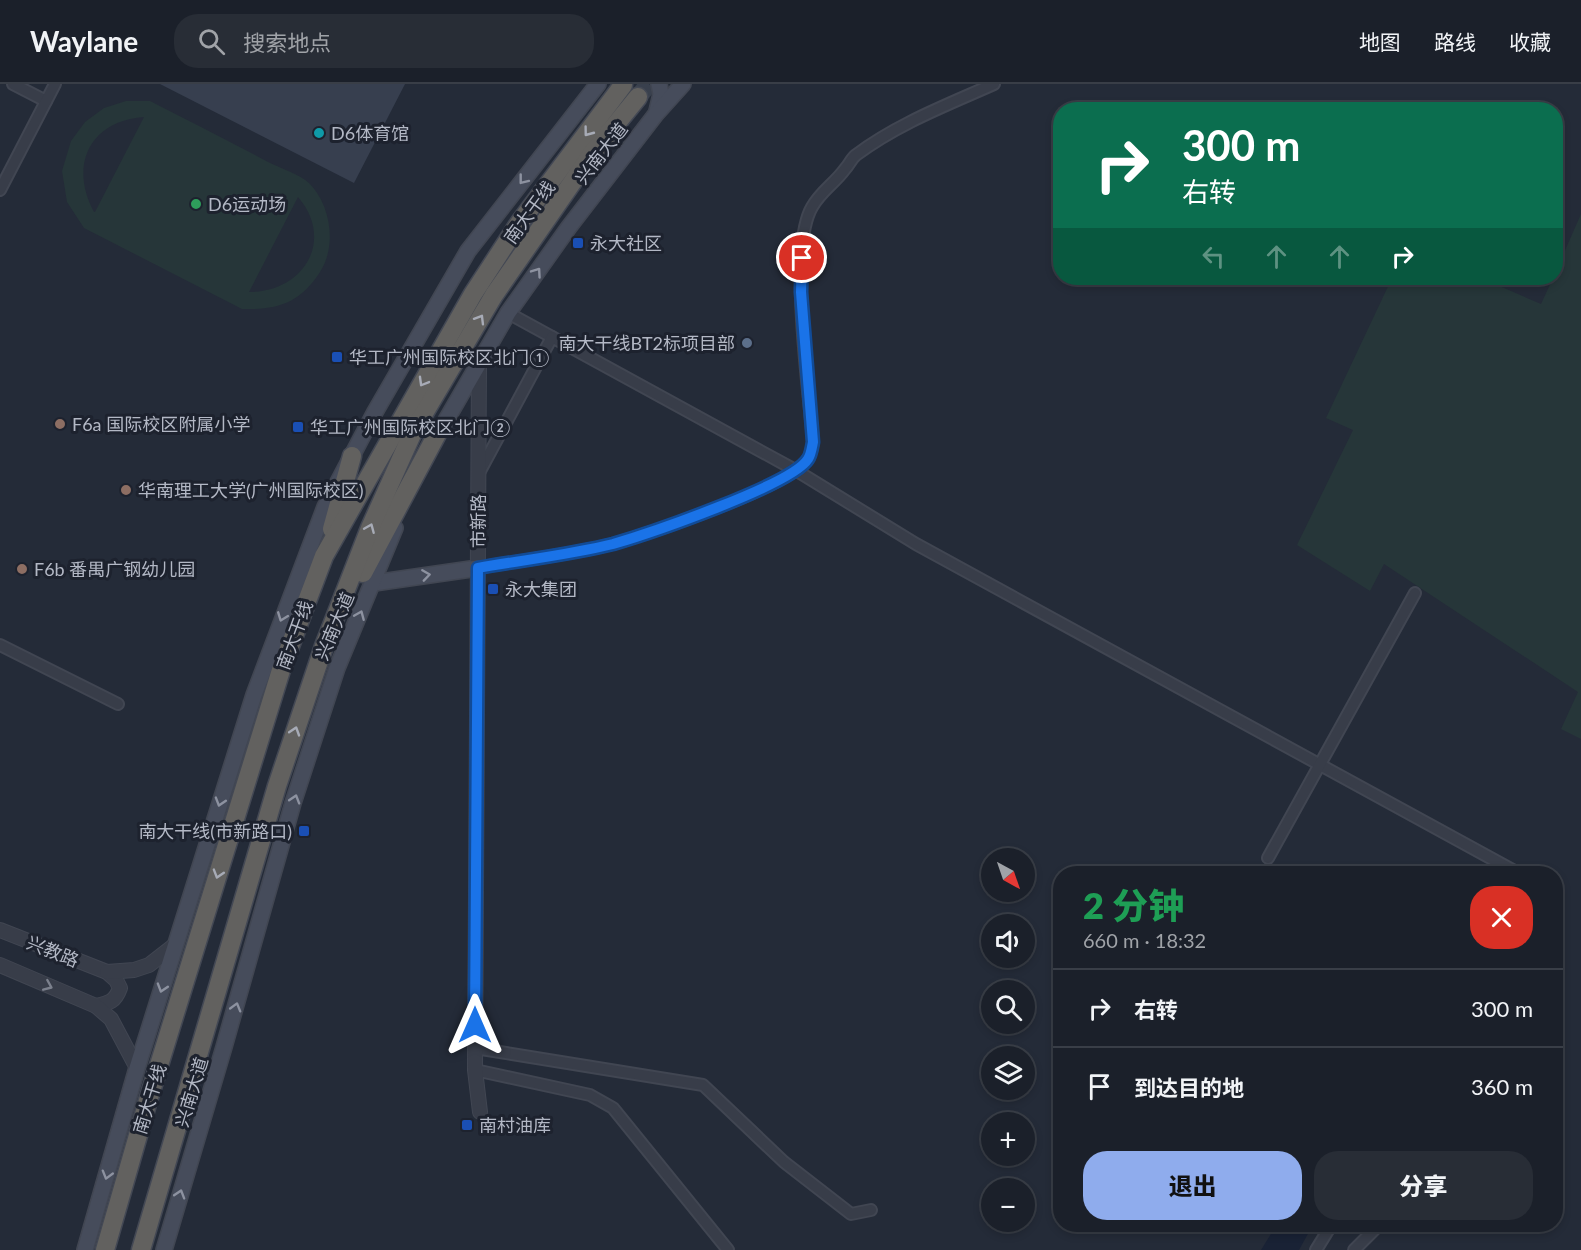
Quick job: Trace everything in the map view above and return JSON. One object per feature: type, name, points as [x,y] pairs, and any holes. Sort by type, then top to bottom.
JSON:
[{"type":"highway","name":"南大干线","points":[[105,1250],[147,1104],[284,661],[324,556],[473,294],[520,222],[624,85]]},
{"type":"highway","name":"南大干线","points":[[141,1250],[277,786],[324,646],[370,528],[413,432],[494,295],[594,151],[638,97]]},
{"type":"highway","points":[[324,646],[437,434]]},
{"type":"highway","points":[[324,556],[352,456]]},
{"type":"main road","points":[[85,1250],[137,1068],[254,695],[279,622],[325,507],[432,309],[468,251],[598,84]]},
{"type":"main road","points":[[656,114],[661,94],[659,84]]},
{"type":"main road","name":"兴南大道","points":[[164,1250],[293,803],[337,668],[374,583],[397,521],[437,434],[508,313],[569,227],[656,114],[683,84]]},
{"type":"main road","points":[[374,583],[478,568]]},
{"type":"street","points":[[13,84],[46,101]]},
{"type":"street","points":[[0,190],[55,84]]},
{"type":"street","points":[[478,568],[611,544],[669,526],[759,490],[797,471],[808,460],[813,442],[801,292],[802,240],[810,209],[823,190],[845,170],[853,157],[913,121],[994,84]]},
{"type":"street","points":[[508,313],[797,471],[916,544],[1505,866]]},
{"type":"street","points":[[479,473],[552,337]]},
{"type":"street","name":"市新路","points":[[479,362],[475,1070],[480,1112]]},
{"type":"street","points":[[1268,858],[1318,764],[1415,593]]},
{"type":"street","points":[[0,645],[118,704]]},
{"type":"street","name":"兴教路","points":[[0,930],[107,972]]},
{"type":"street","points":[[107,972],[149,965],[176,944]]},
{"type":"street","name":"兴教路","points":[[0,965],[96,1006]]},
{"type":"street","points":[[96,1006],[109,1004],[116,999],[120,988],[116,980],[107,972]]},
{"type":"street","points":[[96,1006],[111,1019],[137,1068]]},
{"type":"street","points":[[475,1048],[703,1085],[784,1162],[851,1214],[871,1210]]},
{"type":"street","points":[[475,1070],[590,1095],[613,1108],[728,1250]]},
{"type":"street","points":[[1316,1250],[1327,1232]]},
{"type":"street","points":[[1354,1250],[1372,1232]]},
{"type":"shaded area","name":"D6运动场","points":[[126,101],[150,101],[309,183],[327,214],[330,238],[325,262],[312,283],[287,303],[267,308],[242,309],[84,228],[67,202],[62,171],[71,141],[85,122],[104,108]],"holes":[[[144,117],[95,212],[94,212],[87,195],[84,178],[84,163],[89,149],[97,137],[109,127],[125,120]],[[298,197],[309,213],[314,230],[313,246],[308,261],[285,283],[268,290],[249,292]]]},
{"type":"shaded area","points":[[1581,214],[1581,739],[1561,729],[1578,692],[1384,564],[1370,591],[1297,545],[1353,430],[1326,418],[1389,285],[1497,285],[1541,304],[1550,285],[1563,285],[1563,255]]},
{"type":"water","points":[[1272,1232],[1309,1232],[1299,1250],[1261,1250]]},
{"type":"building","name":"D6体育馆","points":[[160,84],[405,84],[354,183]]},
{"type":"tunnel","points":[[638,97],[649,84]]},
{"type":"place","name":"D6体育馆","points":[[319,133]]},
{"type":"place","name":"D6运动场","points":[[196,204]]},
{"type":"place","name":"永大社区","points":[[578,243]]},
{"type":"place","name":"南大干线BT2标项目部","points":[[747,343]]},
{"type":"place","name":"华工广州国际校区北门①","points":[[337,357]]},
{"type":"place","name":"F6a 国际校区附属小学","points":[[60,424]]},
{"type":"place","name":"华工广州国际校区北门②","points":[[298,427]]},
{"type":"place","name":"华南理工大学(广州国际校区)","points":[[126,490]]},
{"type":"place","name":"F6b 番禺广钢幼儿园","points":[[22,569]]},
{"type":"place","name":"永大集团","points":[[493,589]]},
{"type":"place","name":"南大干线(市新路口)","points":[[304,831]]},
{"type":"place","name":"南村油库","points":[[467,1125]]},
{"type":"route","points":[[475,1025],[478,568],[611,544],[669,526],[769,486],[797,471],[808,460],[813,442],[801,292],[802,258]]}]
